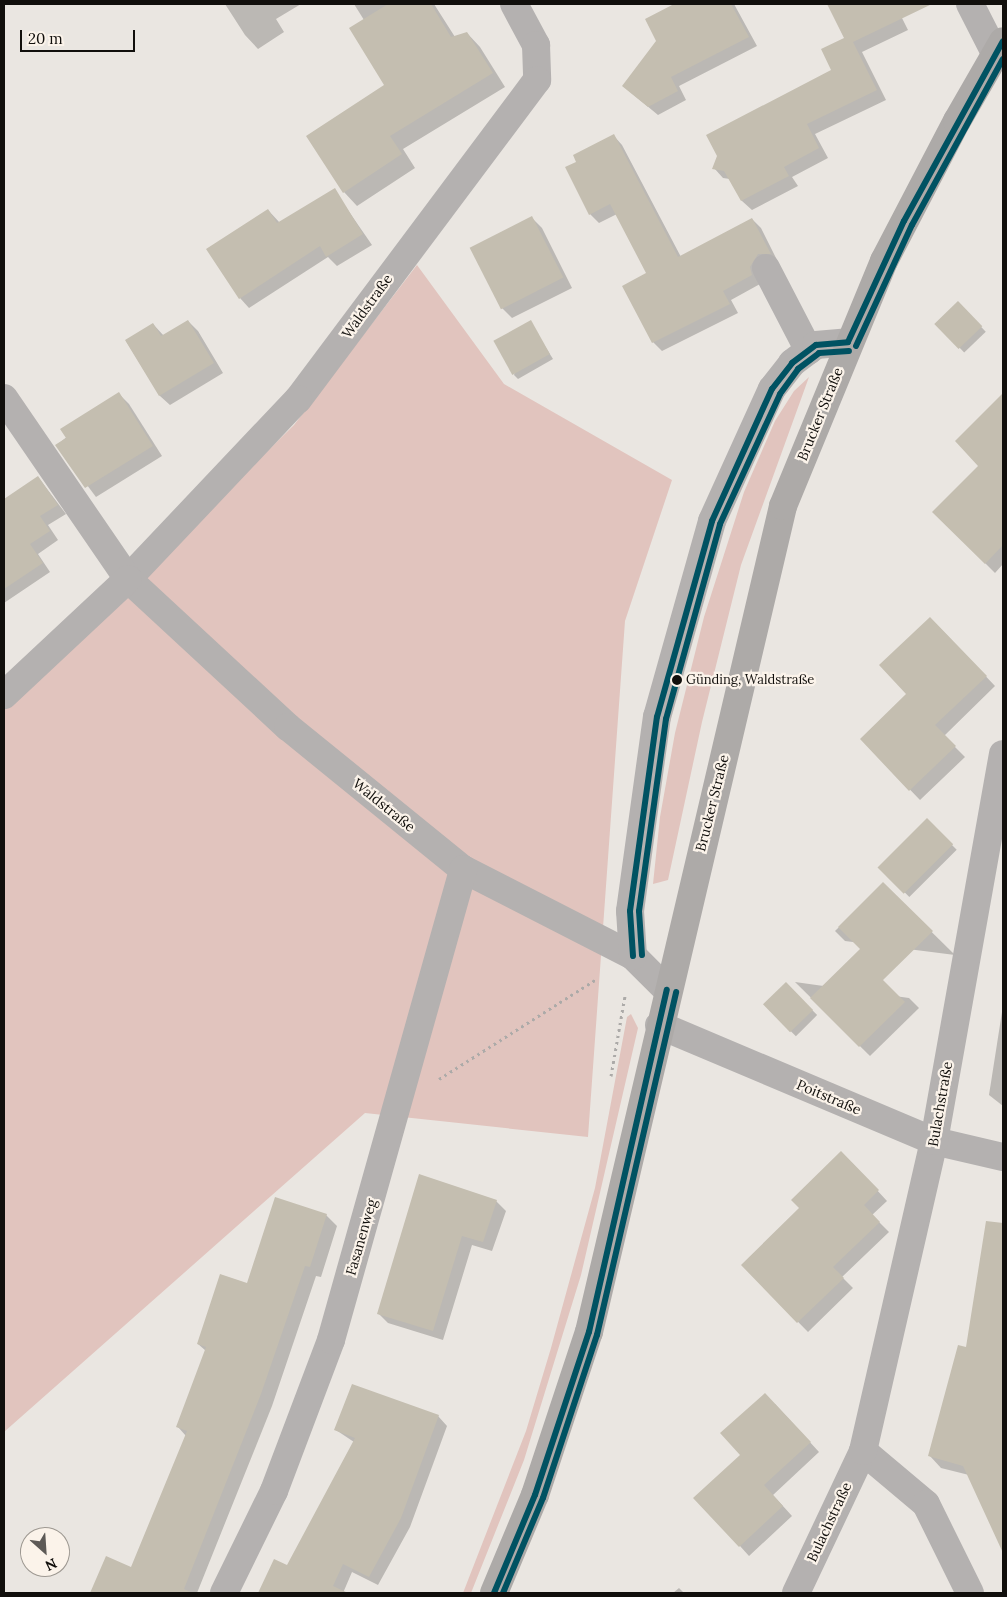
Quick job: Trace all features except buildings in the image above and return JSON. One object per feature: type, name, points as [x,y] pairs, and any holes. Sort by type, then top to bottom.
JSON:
[{"type":"main road","name":"Brucker Straße","points":[[494,1593],[535,1495],[589,1332],[667,990],[783,506],[848,342],[888,253],[999,47]]},
{"type":"street","name":"Waldstraße","points":[[4,696],[128,579],[298,399],[537,80],[536,45],[514,4]]},
{"type":"street","points":[[970,4],[999,47]]},
{"type":"street","points":[[766,268],[809,351]]},
{"type":"street","points":[[632,956],[630,911],[657,717],[712,521],[772,389],[792,363],[816,345],[848,342]]},
{"type":"street","name":"Waldstraße","points":[[4,398],[128,579],[288,727],[463,869],[632,956],[667,990]]},
{"type":"street","name":"Bulachstraße","points":[[796,1593],[863,1451],[934,1141],[1003,754]]},
{"type":"street","name":"Fasanenweg","points":[[224,1593],[274,1491],[331,1340],[399,1106],[463,869]]},
{"type":"street","name":"Poitstraße","points":[[659,1025],[934,1141],[1003,1157]]},
{"type":"street","points":[[863,1451],[926,1504],[970,1593]]},
{"type":"path","points":[[610,1082],[632,956]]},
{"type":"path","points":[[399,1106],[632,956]]},
{"type":"shaded area","points":[[417,265],[504,384],[672,480],[625,621],[588,1137],[365,1113],[4,1432],[4,709],[294,425]]},
{"type":"shaded area","points":[[809,377],[741,565],[702,722],[668,880],[653,884],[660,817],[675,733],[704,617],[744,492],[775,421],[794,391]]},
{"type":"shaded area","points":[[631,1014],[638,1028],[581,1275],[524,1460],[471,1593],[463,1593],[526,1431],[551,1348],[595,1188],[627,1017]]},
{"type":"transit line","points":[[848,342],[904,221],[1003,41]]},
{"type":"transit line","points":[[856,346],[912,225],[1003,59]]},
{"type":"transit line","points":[[633,956],[630,911],[657,717],[712,521],[772,389],[792,363],[816,345],[848,342]]},
{"type":"transit line","points":[[642,955],[639,911],[666,719],[720,524],[780,394],[798,369],[819,353],[849,351]]},
{"type":"transit line","points":[[494,1593],[535,1495],[589,1332],[667,990]]},
{"type":"transit line","points":[[503,1593],[543,1498],[597,1335],[676,992]]},
{"type":"place","name":"Günding, Waldstraße","points":[[677,680]]}]
